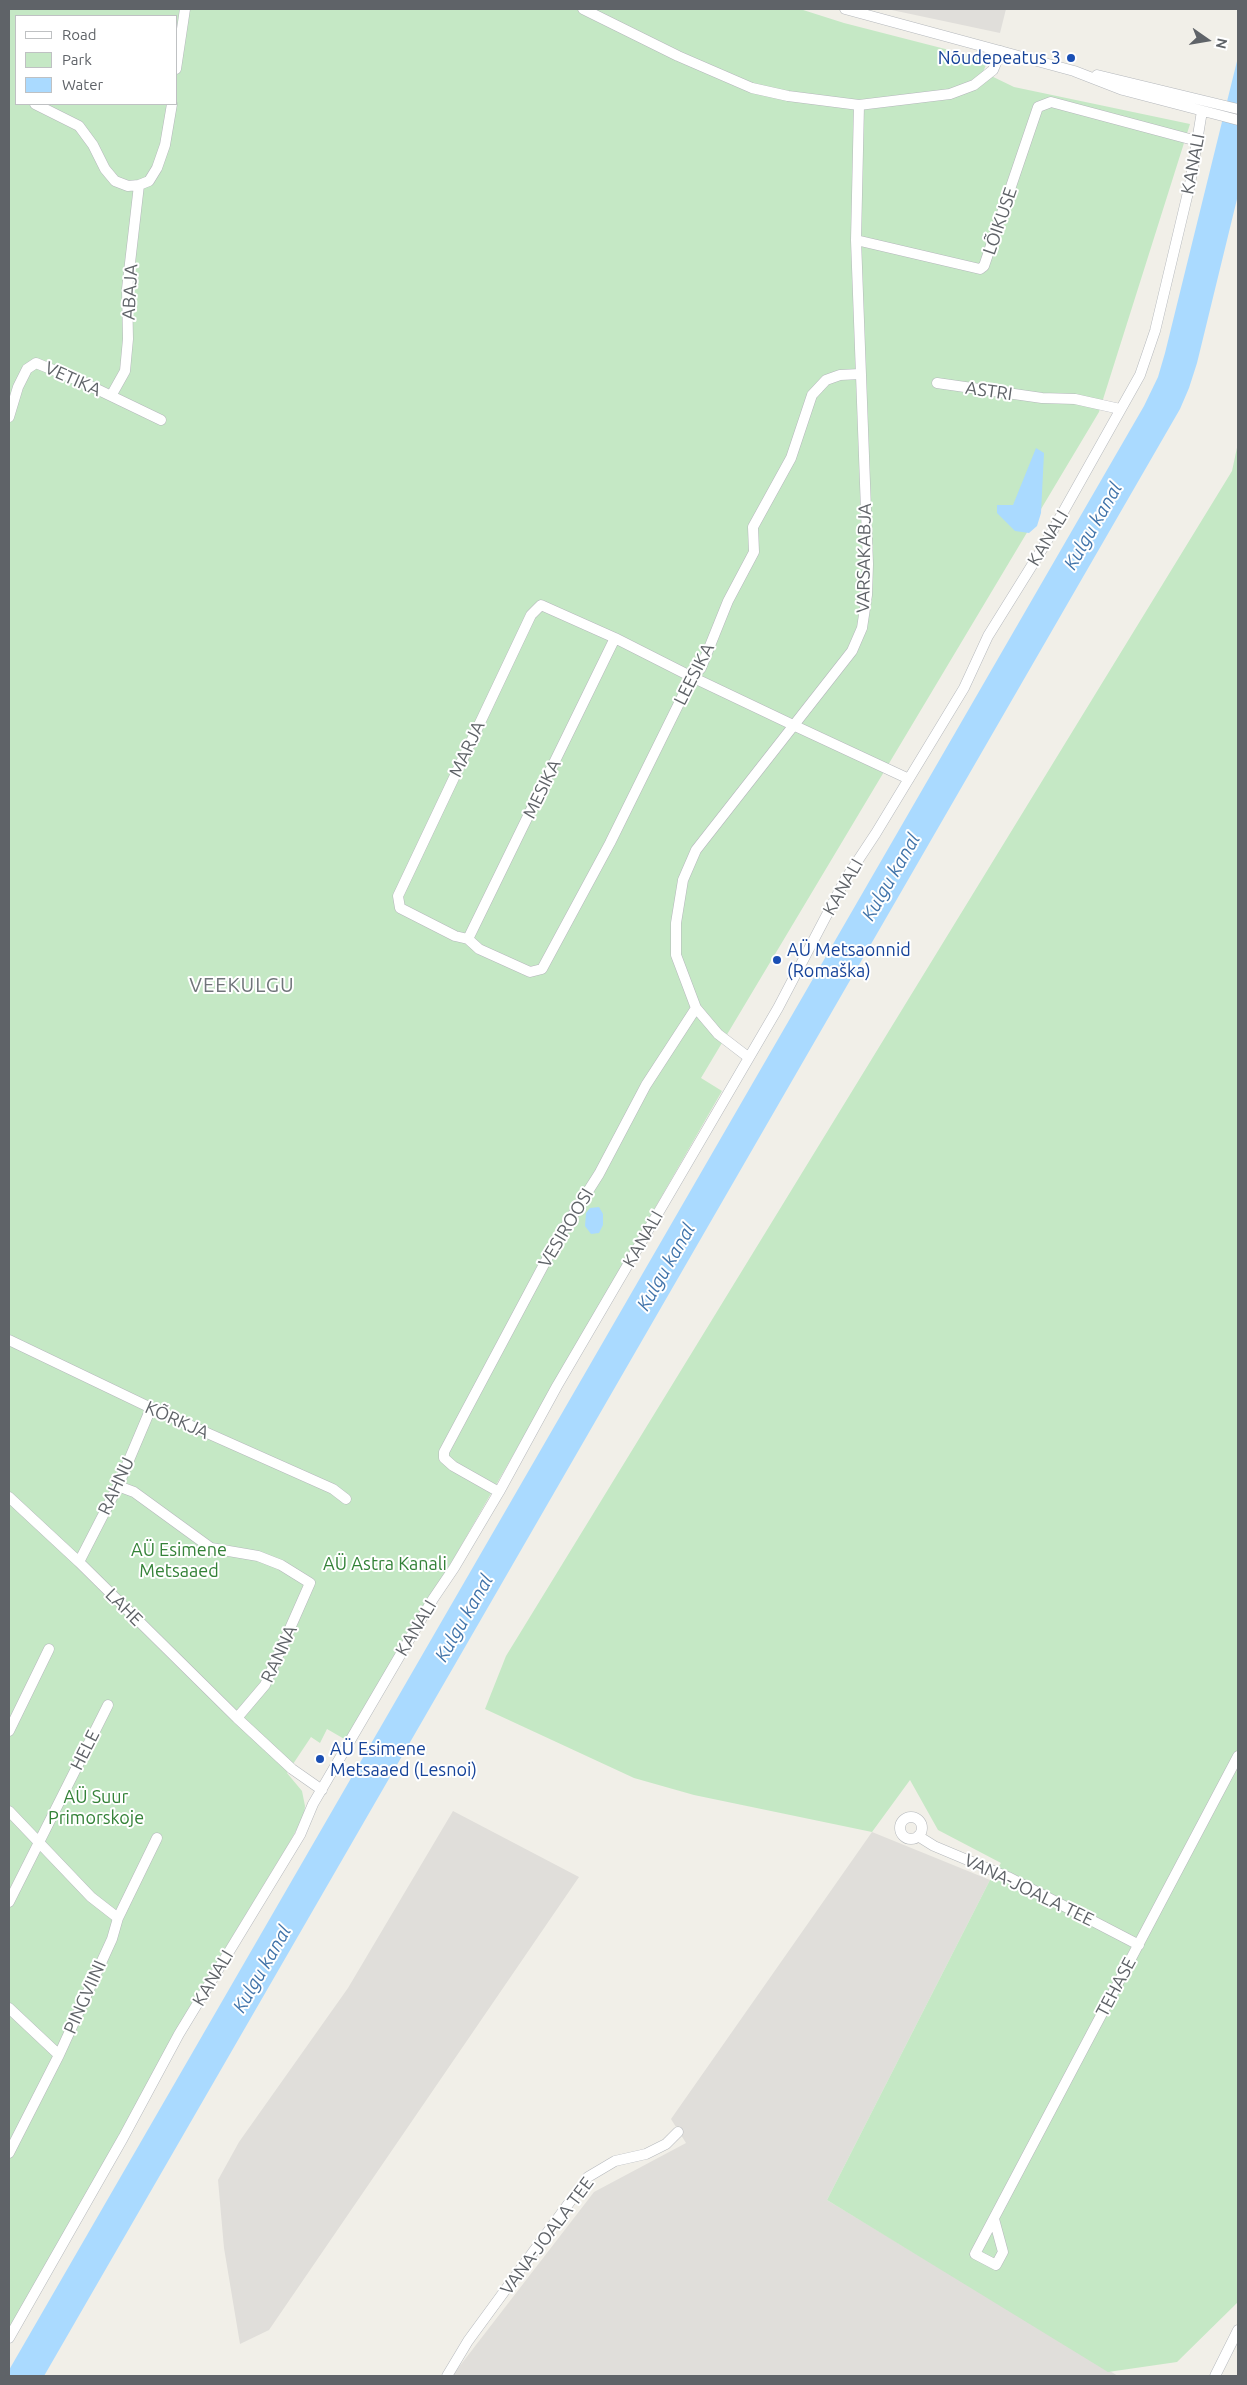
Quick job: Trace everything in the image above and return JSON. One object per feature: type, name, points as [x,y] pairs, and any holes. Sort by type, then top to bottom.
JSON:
[{"type":"street","points":[[178,56],[185,9]]},
{"type":"street","points":[[582,9],[678,56],[752,88],[788,96],[859,105],[950,94],[974,85],[993,70],[1001,51]]},
{"type":"street","points":[[845,9],[1074,71],[1123,90],[1206,108],[1238,120]]},
{"type":"street","name":"LÕIKUSE","points":[[856,240],[980,270],[984,266],[1038,107],[1051,102],[1197,141]]},
{"type":"street","points":[[37,105],[79,126],[93,144],[104,169],[115,181],[128,186],[139,185],[149,181],[157,168],[165,145],[172,105]]},
{"type":"street","name":"VARSAKABJA","points":[[748,1057],[718,1034],[696,1008],[676,955],[676,923],[683,880],[696,850],[852,651],[862,628],[867,595],[868,564],[856,240],[859,105]]},
{"type":"street","points":[[1206,108],[1238,109]]},
{"type":"street","name":"KANALI","points":[[9,2338],[123,2138],[179,2034],[300,1835],[322,1790],[433,1599],[454,1568],[499,1492],[557,1386],[778,1008],[844,880],[909,779],[964,688],[988,636],[1044,546],[1140,375],[1155,331],[1206,108]]},
{"type":"street","name":"ABAJA","points":[[111,396],[125,371],[128,339],[127,289],[139,185]]},
{"type":"street","name":"VETIKA","points":[[9,417],[21,381],[27,369],[36,363],[161,420]]},
{"type":"street","name":"LEESIKA","points":[[468,939],[479,950],[530,972],[542,969],[610,843],[692,677],[701,668],[728,601],[754,552],[753,527],[791,458],[812,395],[826,380],[840,376],[860,374]]},
{"type":"street","name":"ASTRI","points":[[937,383],[1042,398],[1075,399],[1120,409]]},
{"type":"street","name":"MARJA","points":[[468,939],[454,936],[400,908],[398,896],[531,615],[541,605],[615,638]]},
{"type":"street","points":[[615,638],[692,677],[909,779]]},
{"type":"street","name":"MESIKA","points":[[468,939],[615,638]]},
{"type":"street","name":"VESIROOSI","points":[[499,1492],[453,1466],[444,1458],[444,1452],[557,1240],[599,1174],[646,1085],[696,1008]]},
{"type":"street","name":"KÕRKJA","points":[[9,1340],[151,1408],[333,1489],[346,1499]]},
{"type":"street","name":"RAHNU","points":[[79,1562],[118,1486],[151,1408]]},
{"type":"street","name":"RANNA","points":[[118,1486],[134,1492],[211,1548],[258,1556],[281,1565],[310,1583],[265,1685],[238,1718]]},
{"type":"street","name":"LAHE","points":[[9,1497],[79,1562],[292,1769],[322,1790]]},
{"type":"street","points":[[9,1731],[49,1649]]},
{"type":"street","name":"HELE","points":[[9,1902],[38,1840],[108,1705]]},
{"type":"street","name":"TEHASE","points":[[994,2219],[1238,1756]]},
{"type":"street","points":[[9,1811],[91,1897],[118,1918]]},
{"type":"street","name":"VANA-JOALA TEE","points":[[918,1836],[934,1846],[1008,1877],[1139,1945]]},
{"type":"street","name":"PINGVIINI","points":[[9,2152],[59,2055],[112,1938],[118,1918],[157,1838]]},
{"type":"street","points":[[9,2008],[59,2055]]},
{"type":"street","name":"VANA-JOALA TEE","points":[[447,2376],[468,2341],[588,2177],[615,2161],[646,2154],[666,2144],[678,2132]]},
{"type":"street","points":[[1215,2376],[1238,2330]]},
{"type":"shaded area","points":[[887,9],[1006,9],[1000,33]]},
{"type":"shaded area","points":[[453,1811],[579,1877],[269,2330],[240,2344],[224,2248],[218,2180],[239,2142],[348,1988]]},
{"type":"shaded area","points":[[872,1832],[990,1880],[827,2200],[1118,2376],[452,2376],[594,2192],[686,2143],[671,2119]]},
{"type":"green space","points":[[9,9],[800,9],[844,23],[988,60],[983,72],[1014,87],[1190,124],[1099,412],[701,1078],[722,1091],[454,1558],[346,1740],[327,1729],[320,1743],[311,1737],[287,1773],[302,1791],[305,1806],[304,1815],[291,1840],[189,2008],[85,2199],[9,2331]]},
{"type":"green space","points":[[1238,443],[1238,2302],[1177,2362],[1108,2372],[827,2200],[990,1880],[1001,1863],[938,1830],[910,1780],[872,1832],[694,1795],[634,1778],[485,1709],[506,1656],[1232,471]]},
{"type":"water","name":"Kulgu kanal","points":[[1238,57],[1238,195],[1197,363],[1180,409],[44,2376],[9,2376],[9,2370],[1144,406],[1158,377],[1165,353]]},
{"type":"water","points":[[1036,448],[1044,453],[1041,513],[1037,526],[1029,533],[1015,531],[997,513],[997,505],[1013,505]]},
{"type":"water","points":[[599,1207],[603,1214],[603,1225],[599,1233],[591,1234],[585,1226],[586,1213],[590,1208]]},
{"type":"place","name":"Nõudepeatus 3","points":[[1071,58]]},
{"type":"place","name":"AÜ Metsaonnid (Romaška)","points":[[777,960]]},
{"type":"place","name":"AÜ Esimene Metsaaed (Lesnoi)","points":[[320,1759]]},
{"type":"district","name":"VEEKULGU","points":[[242,985]]},
{"type":"park label","name":"AÜ Esimene Metsaaed","points":[[179,1560]]},
{"type":"park label","name":"AÜ Astra Kanali","points":[[385,1564]]},
{"type":"park label","name":"AÜ Suur Primorskoje","points":[[96,1807]]}]
